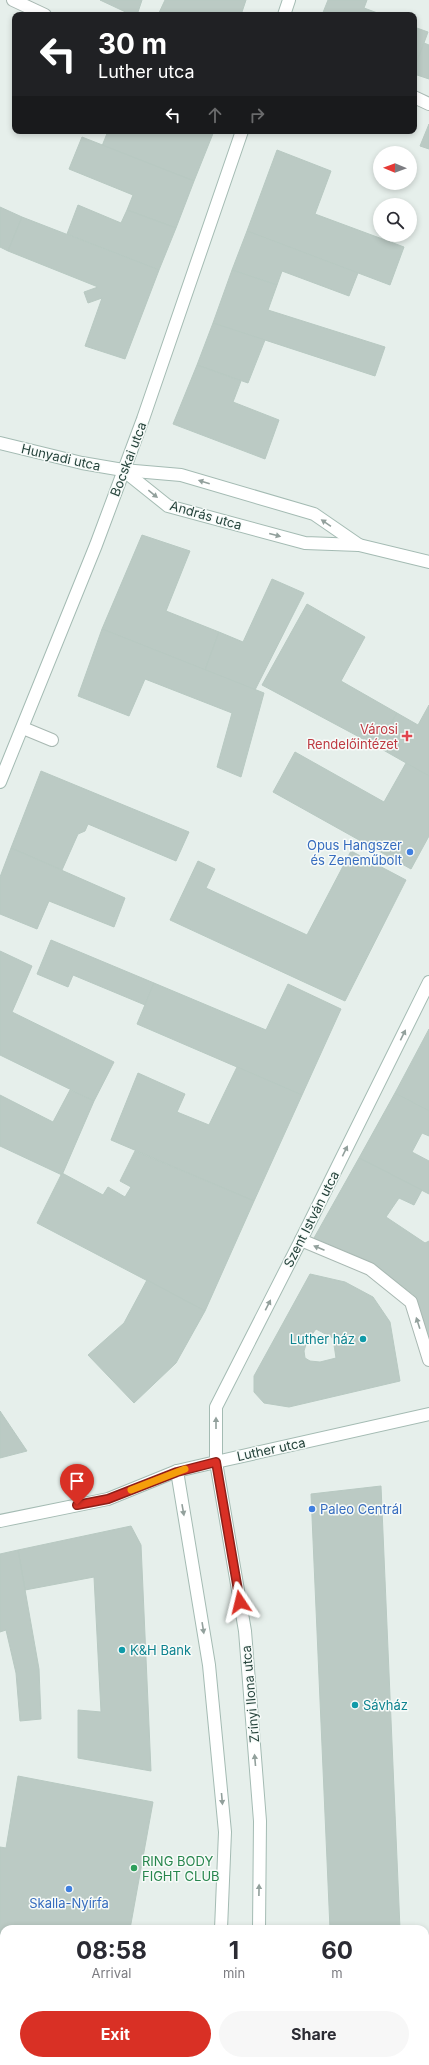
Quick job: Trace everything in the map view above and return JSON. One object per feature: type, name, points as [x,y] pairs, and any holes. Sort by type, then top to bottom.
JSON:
[{"type":"street","points":[[13,0],[39,12]]},
{"type":"street","points":[[285,12],[289,0]]},
{"type":"street","points":[[417,98],[429,104]]},
{"type":"street","name":"Bocskai utca","points":[[0,782],[96,545],[146,412],[241,134]]},
{"type":"street","name":"Hunyadi utca","points":[[0,443],[82,463],[123,470]]},
{"type":"street","name":"András utca","points":[[123,470],[181,475],[314,514],[359,545]]},
{"type":"street","name":"András utca","points":[[123,470],[168,506],[305,543],[359,545],[429,562]]},
{"type":"street","points":[[23,728],[52,740]]},
{"type":"street","name":"Szent István utca","points":[[216,1462],[216,1407],[302,1240],[429,982]]},
{"type":"street","points":[[302,1240],[370,1269],[411,1302],[429,1360]]},
{"type":"street","name":"Luther utca","points":[[0,1521],[108,1499],[177,1472],[216,1462],[429,1414]]},
{"type":"street","name":"Zrínyi Ilona utca","points":[[216,1462],[245,1631],[260,1821],[259,1925]]},
{"type":"street","points":[[177,1472],[209,1665],[225,1832],[221,1925]]},
{"type":"building","points":[[100,0],[142,0],[138,12],[126,12]]},
{"type":"building","points":[[165,0],[246,0],[242,12],[159,12]]},
{"type":"building","points":[[328,0],[367,0],[364,8],[375,12],[323,12]]},
{"type":"building","points":[[417,28],[428,32],[417,62]]},
{"type":"building","points":[[424,43],[429,45],[429,79],[417,75],[417,61]]},
{"type":"building","points":[[429,124],[429,149],[420,146]]},
{"type":"building","points":[[107,134],[213,134],[194,181],[102,146]]},
{"type":"building","points":[[82,137],[194,181],[176,228],[127,210],[133,195],[69,169]]},
{"type":"building","points":[[277,150],[331,171],[315,214],[373,236],[373,242],[391,242],[404,247],[390,285],[247,231]]},
{"type":"building","points":[[78,205],[121,223],[127,210],[176,228],[159,270],[67,234]]},
{"type":"building","points":[[0,207],[22,217],[8,251],[0,247]]},
{"type":"building","points":[[22,217],[159,270],[125,359],[85,346],[102,298],[88,303],[84,292],[98,287],[8,251]]},
{"type":"building","points":[[247,231],[358,273],[349,296],[282,271],[277,285],[232,270]]},
{"type":"building","points":[[232,270],[277,285],[268,310],[385,347],[375,376],[213,323]]},
{"type":"building","points":[[213,323],[265,340],[248,383],[197,365]]},
{"type":"building","points":[[197,365],[241,381],[233,402],[279,420],[265,459],[173,424]]},
{"type":"building","points":[[142,535],[190,551],[166,611],[219,632],[205,670],[102,629]]},
{"type":"building","points":[[272,579],[304,593],[255,690],[205,670],[219,632],[243,642]]},
{"type":"building","points":[[307,604],[365,637],[341,681],[397,713],[378,747],[262,685]]},
{"type":"building","points":[[102,629],[264,693],[241,777],[217,767],[232,713],[145,679],[129,716],[78,696]]},
{"type":"building","name":"Városi Rendelőintézet","points":[[429,705],[429,776],[378,747],[397,713],[418,725]]},
{"type":"building","points":[[295,752],[384,802],[406,763],[429,776],[429,836],[411,869],[273,792]]},
{"type":"building","points":[[41,771],[189,832],[176,861],[88,824],[85,831],[78,834],[62,870],[11,848]]},
{"type":"building","points":[[11,848],[125,898],[114,927],[49,901],[37,929],[0,914],[0,877]]},
{"type":"building","points":[[351,851],[406,880],[345,1001],[170,920],[198,861],[215,869],[206,888],[307,935]]},
{"type":"building","points":[[51,940],[154,983],[145,1005],[73,975],[68,987],[37,974]]},
{"type":"building","points":[[0,951],[32,966],[12,1012],[114,1062],[94,1101],[0,1055]]},
{"type":"building","points":[[154,983],[266,1030],[288,984],[341,1009],[302,1095],[137,1024]]},
{"type":"building","points":[[429,1029],[429,1111],[395,1093]]},
{"type":"building","points":[[237,1067],[302,1095],[254,1201],[111,1140],[138,1073],[185,1094],[177,1112],[209,1125]]},
{"type":"building","points":[[70,1090],[94,1101],[62,1175],[0,1146],[0,1095],[53,1122]]},
{"type":"building","points":[[395,1093],[429,1111],[429,1136],[422,1133],[412,1152],[429,1161],[429,1194],[359,1158]]},
{"type":"building","points":[[135,1151],[254,1201],[205,1311],[37,1223],[62,1173],[103,1195],[108,1187],[125,1197],[131,1187],[120,1181]]},
{"type":"building","points":[[359,1158],[422,1190],[414,1205],[399,1198],[386,1217],[425,1243],[429,1241],[429,1338],[414,1295],[372,1263],[314,1238]]},
{"type":"building","name":"Luther ház","points":[[310,1274],[345,1282],[373,1297],[390,1322],[400,1381],[289,1407],[264,1403],[254,1392],[254,1376]],"holes":[[[316,1329],[333,1338],[336,1358],[320,1362],[310,1361],[305,1358],[304,1351],[307,1341]]]},
{"type":"building","points":[[147,1280],[205,1311],[176,1363],[134,1403],[88,1355],[124,1323]]},
{"type":"building","points":[[0,1411],[27,1451],[0,1458]]},
{"type":"building","name":"Sávház","points":[[381,1486],[400,1925],[330,1925],[311,1494]]},
{"type":"building","name":"K&H Bank","points":[[131,1526],[141,1545],[151,1771],[78,1758],[78,1710],[101,1712],[94,1577],[25,1590],[18,1550]]},
{"type":"building","points":[[18,1550],[39,1669],[41,1719],[20,1721],[16,1673],[6,1630],[0,1632],[0,1554]]},
{"type":"building","name":"Skalla-Nyírfa","points":[[18,1776],[153,1802],[131,1925],[0,1925],[0,1847],[6,1848]]},
{"type":"slow traffic","points":[[131,1490],[185,1469]]},
{"type":"place","name":"Városi Rendelőintézet","points":[[407,736]]},
{"type":"place","name":"Opus Hangszer és Zeneműbolt","points":[[410,852]]},
{"type":"place","name":"Luther ház","points":[[363,1339]]},
{"type":"place","name":"Paleo Centrál","points":[[312,1509]]},
{"type":"place","name":"K&H Bank","points":[[122,1650]]},
{"type":"place","name":"Sávház","points":[[355,1705]]},
{"type":"place","name":"RING BODY FIGHT CLUB","points":[[134,1868]]},
{"type":"place","name":"Skalla-Nyírfa","points":[[69,1889]]},
{"type":"route","points":[[77,1505],[108,1499],[177,1472],[216,1462],[240,1602]]}]
